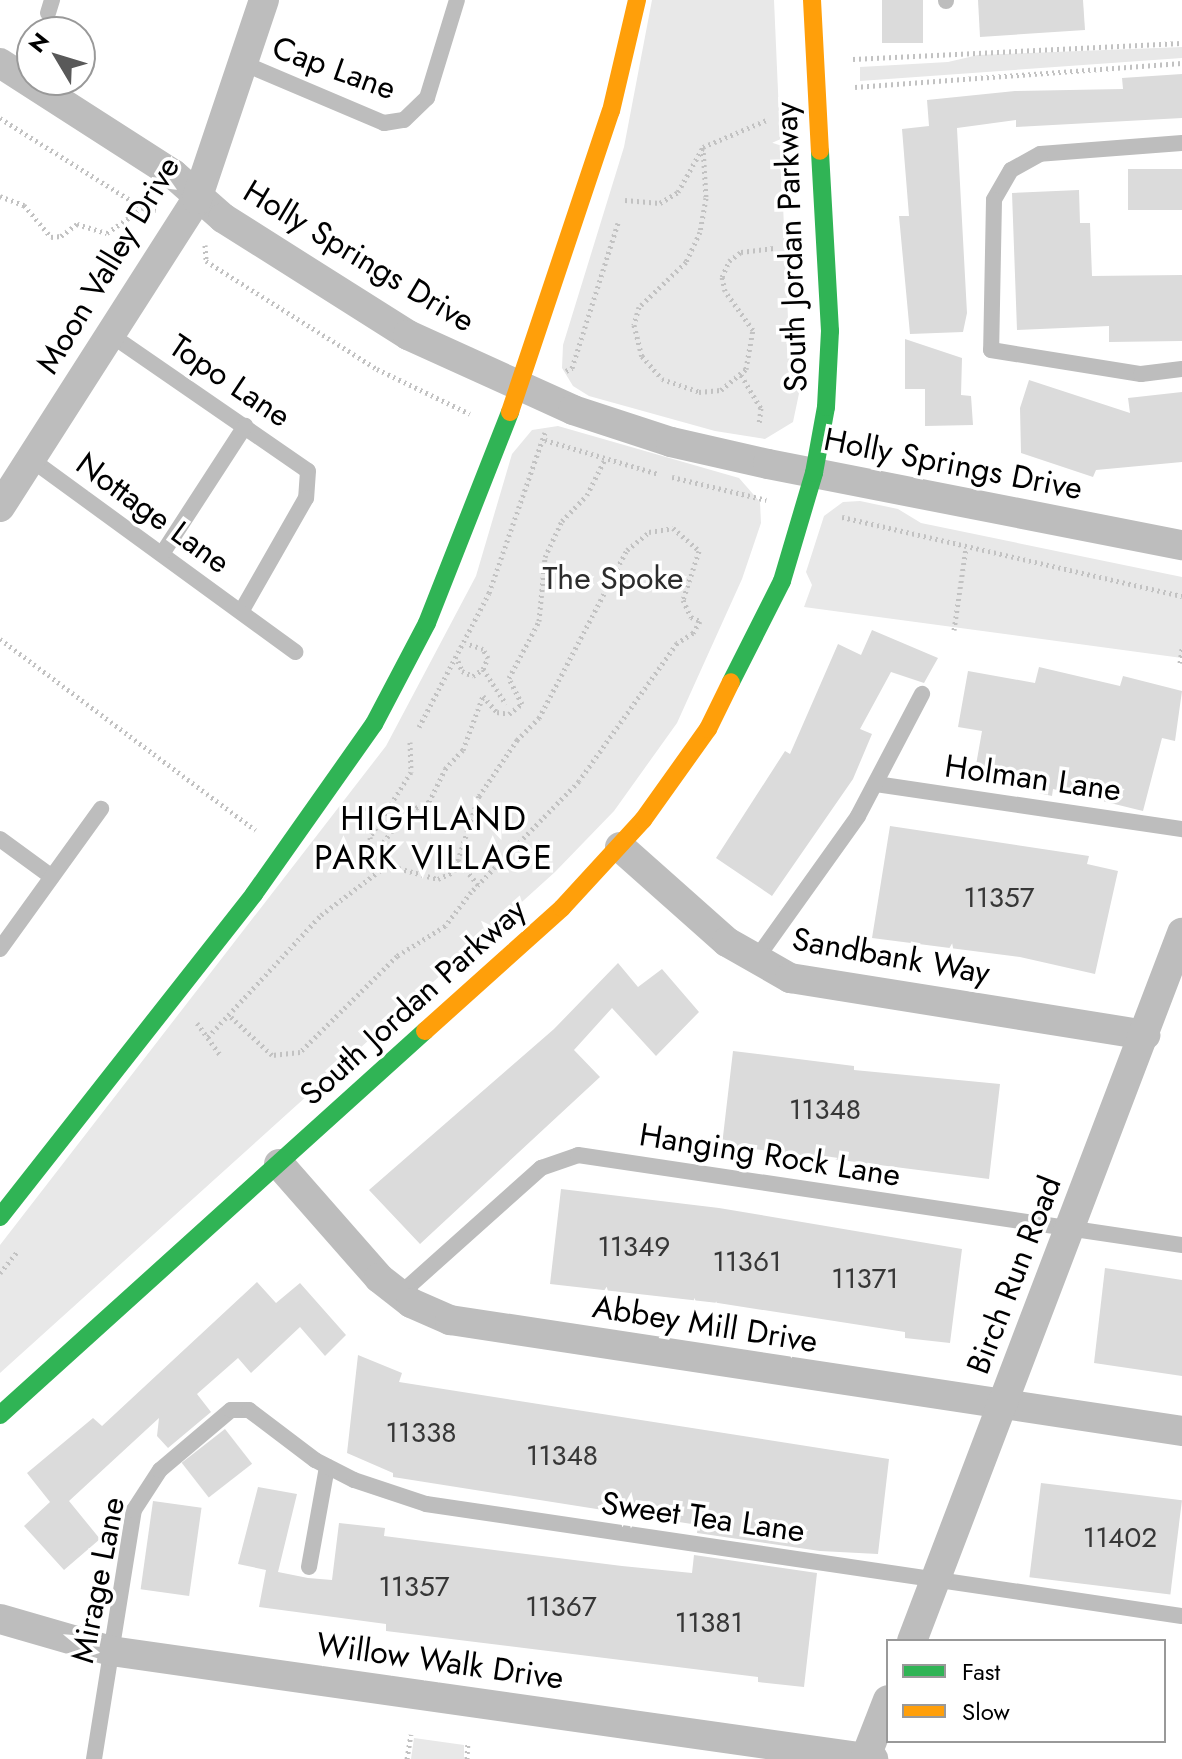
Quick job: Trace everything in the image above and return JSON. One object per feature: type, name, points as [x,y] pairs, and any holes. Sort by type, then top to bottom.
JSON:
[{"type":"street","name":"Moon Valley Drive","points":[[0,507],[197,199],[245,64],[264,0]]},
{"type":"street","points":[[0,1217],[254,894],[374,724],[427,623],[521,384],[611,111],[637,0]]},
{"type":"street","name":"South Jordan Parkway","points":[[0,1415],[562,908],[620,847],[701,740],[746,660],[782,581],[814,473],[826,407],[830,331],[812,0]]},
{"type":"street","name":"Holly Springs Drive","points":[[0,63],[173,174],[197,199],[408,335],[573,410],[671,442],[1182,545]]},
{"type":"street","name":"Sandbank Way","points":[[620,847],[754,962],[812,983],[1145,1035]]},
{"type":"street","name":"Birch Run Road","points":[[913,1639],[1182,933]]},
{"type":"street","name":"Abbey Mill Drive","points":[[279,1164],[399,1295],[428,1313],[473,1325],[1182,1431]]},
{"type":"street","name":"Willow Walk Drive","points":[[0,1619],[111,1651],[867,1759]]},
{"type":"street","points":[[867,1759],[886,1706]]},
{"type":"lane","name":"Cap Lane","points":[[245,64],[384,123],[404,120],[427,98],[457,0]]},
{"type":"lane","points":[[1182,143],[1040,154],[1011,170],[994,200],[991,350],[1141,374],[1182,369]]},
{"type":"lane","name":"Topo Lane","points":[[111,335],[302,464],[310,480]]},
{"type":"lane","points":[[162,554],[245,426]]},
{"type":"lane","name":"Nottage Lane","points":[[32,460],[295,652]]},
{"type":"lane","name":"Nottage Lane","points":[[241,612],[306,498],[310,480]]},
{"type":"lane","name":"Holman Lane","points":[[754,962],[833,855],[876,784],[922,694]]},
{"type":"lane","name":"Holman Lane","points":[[876,784],[1182,829]]},
{"type":"lane","points":[[0,949],[101,809]]},
{"type":"lane","points":[[0,839],[52,877]]},
{"type":"lane","name":"Hanging Rock Lane","points":[[399,1295],[541,1168],[565,1156],[1182,1245]]},
{"type":"lane","name":"Sweet Tea Lane","points":[[239,1409],[258,1416],[327,1467],[426,1504],[1182,1616]]},
{"type":"lane","name":"Mirage Lane","points":[[94,1759],[140,1495],[224,1413],[239,1409]]},
{"type":"lane","points":[[309,1567],[327,1467]]},
{"type":"path","points":[[853,59],[1182,43]]},
{"type":"path","points":[[854,87],[1182,63]]},
{"type":"path","points":[[0,118],[143,208],[153,208]]},
{"type":"path","points":[[625,200],[660,203],[678,192],[703,147],[767,120]]},
{"type":"path","points":[[703,147],[706,198],[700,232],[686,262],[639,307],[636,341],[651,369],[677,386],[721,390],[741,375],[753,351],[753,330],[725,291],[722,277],[729,261],[741,252],[774,248]]},
{"type":"path","points":[[0,196],[24,205],[51,237],[77,224],[107,233],[143,208]]},
{"type":"path","points":[[205,242],[206,261],[377,369],[483,420]]},
{"type":"path","points":[[741,375],[761,408],[759,424]]},
{"type":"path","points":[[410,742],[411,772],[370,837],[371,847],[380,847],[405,813],[429,802],[445,769],[463,750],[474,709],[483,696],[497,712],[509,714],[522,704],[509,678],[539,621],[545,557],[562,521],[587,495],[605,459]]},
{"type":"path","points":[[832,514],[966,548],[1182,596]]},
{"type":"path","points":[[208,1037],[321,915],[387,865],[438,879],[454,872],[479,796],[517,740],[539,718],[627,550],[649,532],[673,528],[699,551],[683,600],[691,617],[700,621],[677,643],[579,781],[478,885],[445,926],[397,956],[300,1052],[272,1055],[229,1015]]},
{"type":"path","points":[[954,630],[966,548]]},
{"type":"path","points":[[0,639],[269,840]]},
{"type":"path","points":[[457,660],[462,671],[473,676],[483,669],[488,658],[483,649],[466,643]]},
{"type":"path","points":[[1180,663],[1182,648]]},
{"type":"path","points":[[483,669],[506,704]]},
{"type":"path","points":[[364,809],[380,819]]},
{"type":"path","points":[[458,859],[478,885]]},
{"type":"path","points":[[196,1022],[221,1056]]},
{"type":"path","points":[[407,1759],[411,1734]]},
{"type":"path","points":[[467,1759],[468,1742]]},
{"type":"green space","points":[[652,0],[774,0],[790,364],[801,384],[793,422],[765,439],[715,431],[589,396],[573,386],[562,368],[563,345],[624,147]]},
{"type":"green space","points":[[1182,47],[1182,58],[860,81],[860,67],[948,62],[978,55]]},
{"type":"green space","name":"The Spoke","points":[[558,426],[739,478],[760,502],[761,523],[742,579],[677,723],[614,811],[555,872],[0,1373],[0,1245],[386,746],[476,576],[512,454],[532,430]]},
{"type":"green space","points":[[860,501],[898,509],[921,523],[1182,577],[1182,658],[804,607],[812,585],[806,572],[824,516],[843,502]]},
{"type":"green space","points":[[414,1738],[464,1745],[464,1759],[411,1759]]},
{"type":"building","points":[[882,0],[923,0],[923,43],[882,43]]},
{"type":"building","points":[[978,0],[1083,0],[1085,30],[980,37]]},
{"type":"building","points":[[1182,74],[1182,118],[1016,127],[1016,120],[957,128],[967,313],[963,332],[910,334],[899,216],[909,216],[902,129],[929,126],[927,100],[1015,91],[1123,89],[1122,78]]},
{"type":"building","points":[[1128,169],[1182,169],[1182,210],[1128,210]]},
{"type":"building","points":[[1079,190],[1080,223],[1090,223],[1092,276],[1182,275],[1182,341],[1109,342],[1109,326],[1017,330],[1012,193]]},
{"type":"building","points":[[905,339],[962,358],[961,395],[971,396],[973,425],[925,426],[925,389],[905,389]]},
{"type":"building","points":[[1029,380],[1130,413],[1128,398],[1182,392],[1182,462],[1096,470],[1093,477],[1021,453],[1020,408]]},
{"type":"building","points":[[872,630],[938,658],[924,683],[891,672],[860,729],[872,734],[853,779],[772,896],[716,858],[785,751],[790,754],[838,644],[861,655]]},
{"type":"building","points":[[1039,667],[1120,686],[1123,676],[1182,691],[1175,741],[1162,738],[1143,811],[1053,789],[1052,796],[1011,787],[1014,772],[976,765],[982,731],[958,727],[968,671],[1035,683]]},
{"type":"building","points":[[890,826],[1089,856],[1087,864],[1118,871],[1095,974],[1020,957],[872,938]]},
{"type":"building","points":[[618,963],[638,987],[662,969],[699,1012],[656,1056],[612,1008],[574,1050],[600,1077],[420,1244],[369,1190],[554,1029]]},
{"type":"building","points":[[733,1051],[854,1066],[854,1070],[1000,1084],[989,1179],[722,1145]]},
{"type":"building","points":[[561,1189],[719,1208],[962,1249],[950,1343],[905,1338],[905,1332],[718,1303],[550,1284]]},
{"type":"building","points":[[1105,1268],[1182,1280],[1182,1376],[1094,1363]]},
{"type":"building","points":[[257,1282],[276,1303],[300,1283],[346,1335],[325,1356],[300,1327],[251,1373],[238,1358],[197,1394],[211,1412],[168,1448],[157,1436],[159,1418],[69,1501],[100,1539],[64,1570],[24,1526],[50,1502],[27,1473],[93,1418],[102,1426]]},
{"type":"building","points":[[358,1355],[402,1373],[399,1382],[889,1459],[878,1554],[820,1551],[697,1533],[698,1525],[393,1477],[393,1473],[347,1453]]},
{"type":"building","points":[[225,1429],[252,1464],[209,1498],[182,1463]]},
{"type":"building","points":[[1041,1483],[1182,1500],[1170,1595],[1029,1577]]},
{"type":"building","points":[[258,1487],[297,1494],[278,1572],[308,1578],[332,1580],[339,1523],[385,1528],[384,1536],[622,1566],[692,1573],[694,1555],[817,1573],[804,1687],[758,1682],[758,1677],[386,1631],[386,1624],[259,1607],[266,1570],[238,1564]]},
{"type":"building","points":[[153,1501],[202,1508],[189,1596],[141,1589]]},
{"type":"traffic: fast","points":[[731,682],[782,581],[814,473],[826,407],[830,331],[820,151]]},
{"type":"traffic: fast","points":[[0,1217],[254,894],[374,724],[427,623],[510,412]]},
{"type":"traffic: fast","points":[[0,1415],[425,1031]]},
{"type":"traffic: slow","points":[[510,412],[611,111],[637,0]]},
{"type":"traffic: slow","points":[[812,0],[820,151]]},
{"type":"traffic: slow","points":[[425,1031],[562,908],[643,820],[708,729],[731,682]]},
{"type":"district","name":"HIGHLAND PARK VILLAGE","points":[[434,838]]}]
